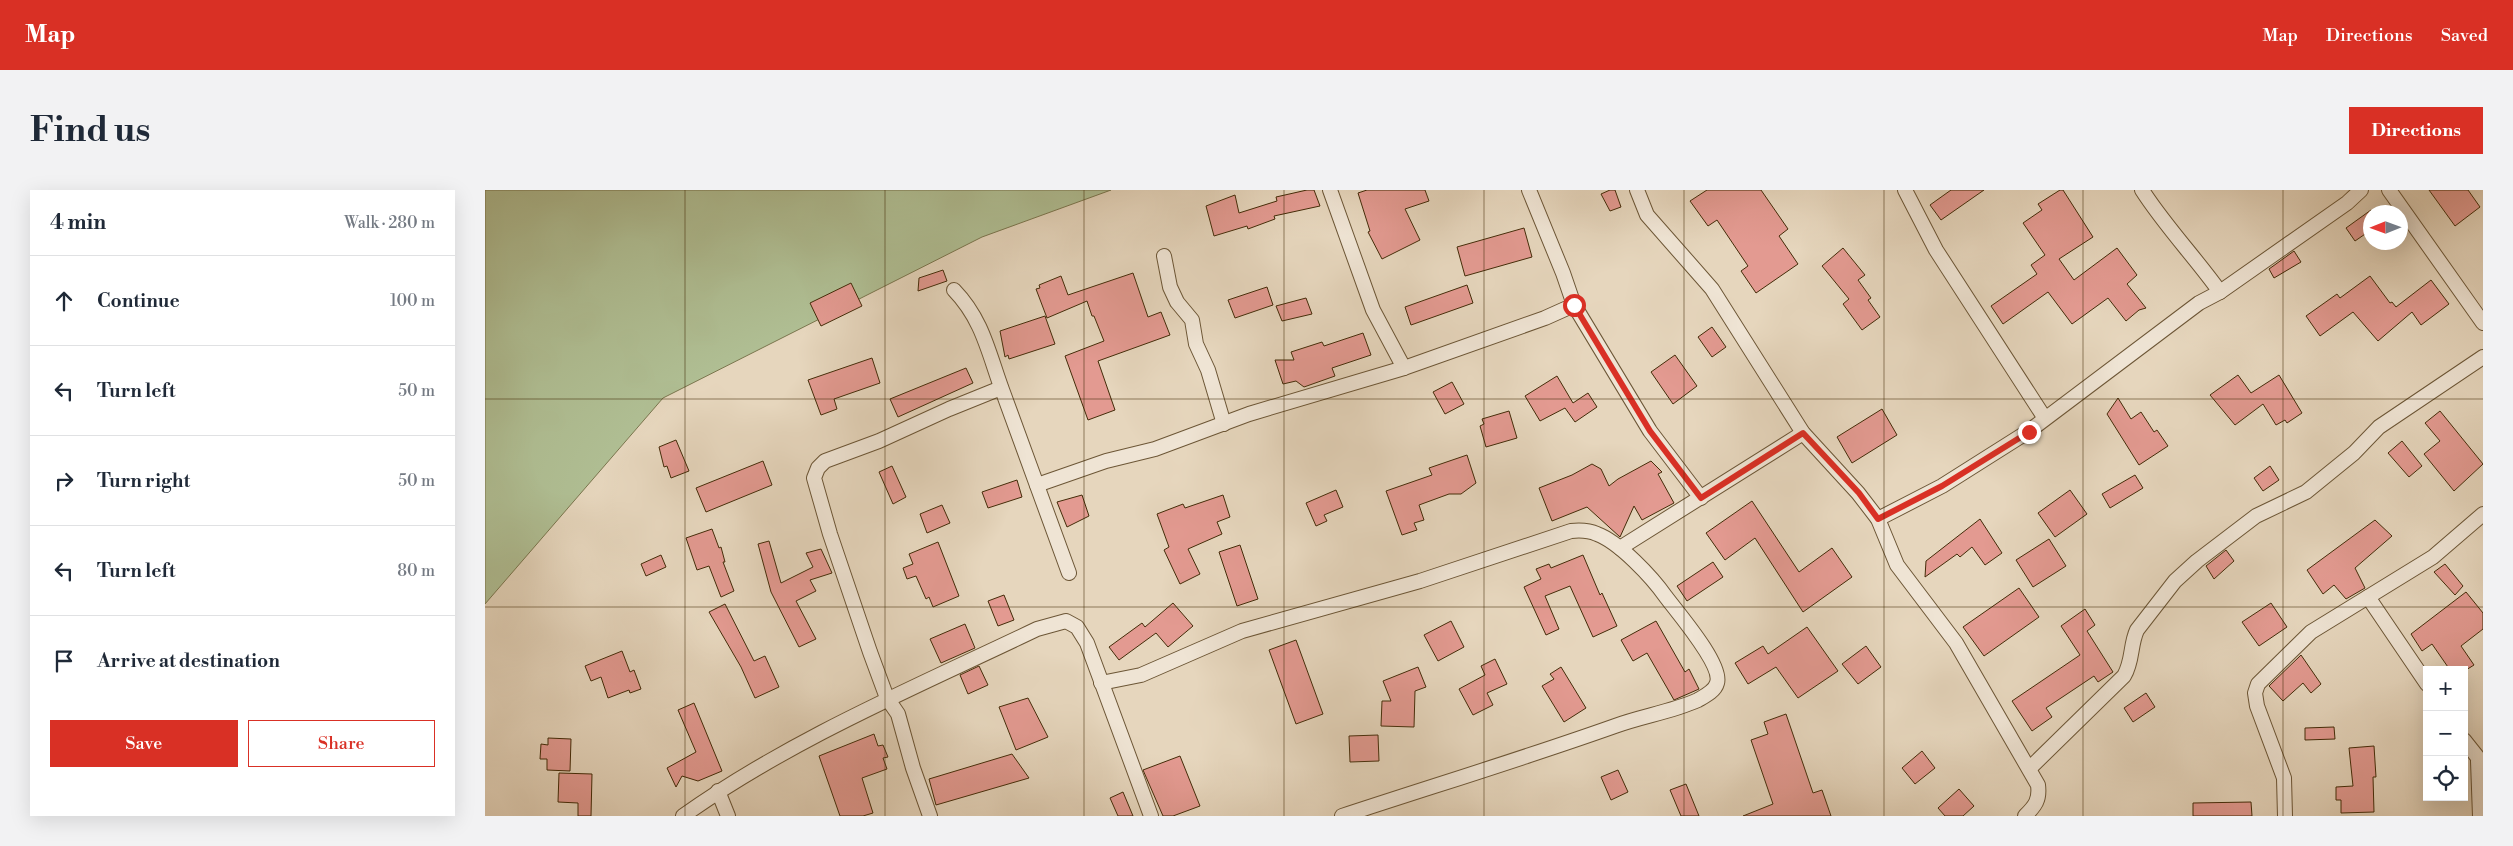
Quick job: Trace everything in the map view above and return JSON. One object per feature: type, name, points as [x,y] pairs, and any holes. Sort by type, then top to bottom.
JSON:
[{"type":"street","points":[[1330,190],[1373,310],[1404,368]]},
{"type":"street","points":[[1529,190],[1574,305],[1650,431],[1701,498]]},
{"type":"street","points":[[1637,190],[1647,215],[1712,288],[1803,433],[1859,493],[1878,519],[1897,565],[1956,643],[2039,785],[2040,796],[2035,806],[2025,816]]},
{"type":"street","points":[[1905,190],[1936,250],[2044,418]]},
{"type":"street","points":[[2142,190],[2159,217],[2196,258],[2221,292]]},
{"type":"street","points":[[1878,519],[1942,486],[2029,432],[2044,418],[2199,303],[2221,292],[2347,203],[2361,190]]},
{"type":"street","points":[[2389,190],[2483,323]]},
{"type":"street","points":[[1164,256],[1173,294],[1192,320],[1196,344],[1208,370],[1223,424]]},
{"type":"street","points":[[955,290],[967,302],[981,325],[1001,388],[1069,573]]},
{"type":"street","points":[[1037,485],[1106,461],[1155,449],[1311,394],[1404,368],[1545,318],[1574,305]]},
{"type":"street","points":[[2030,768],[2124,676],[2129,668],[2133,639],[2137,630],[2175,581],[2256,516],[2306,492],[2354,453],[2379,427],[2483,356]]},
{"type":"street","points":[[931,816],[913,768],[898,714],[887,698],[816,487],[816,473],[825,461],[879,441],[1001,388]]},
{"type":"street","points":[[1620,548],[1803,433]]},
{"type":"street","points":[[2285,816],[2284,778],[2257,706],[2257,684],[2311,632],[2433,557],[2483,514]]},
{"type":"street","points":[[1101,684],[1141,674],[1242,631],[1420,581],[1571,531],[1582,530],[1598,534],[1620,548],[1665,594],[1711,659],[1717,671],[1717,683],[1711,692],[1674,709],[1629,721],[1530,756],[1342,816]]},
{"type":"street","points":[[2368,597],[2423,678]]},
{"type":"street","points":[[683,816],[718,791],[797,744],[887,698],[926,682],[1037,629],[1066,621],[1077,627],[1087,643],[1151,816]]},
{"type":"street","points":[[2468,745],[2481,763],[2480,816]]},
{"type":"street","points":[[718,791],[728,816]]},
{"type":"green space","points":[[485,190],[1111,190],[982,237],[663,398],[485,604]]},
{"type":"building","points":[[1314,190],[1320,206],[1274,216],[1275,219],[1248,229],[1247,226],[1214,236],[1206,206],[1235,195],[1239,213],[1277,201],[1276,197]]},
{"type":"building","points":[[1367,190],[1425,190],[1429,201],[1405,209],[1420,240],[1382,259],[1368,232],[1370,231],[1358,193]]},
{"type":"building","points":[[1615,190],[1621,207],[1610,211],[1601,194]]},
{"type":"building","points":[[1707,190],[1761,190],[1788,229],[1779,236],[1798,264],[1756,293],[1741,271],[1748,266],[1717,220],[1708,226],[1690,201]]},
{"type":"building","points":[[1951,190],[1984,190],[1941,220],[1930,205]]},
{"type":"building","points":[[2063,190],[2093,237],[2059,259],[2074,280],[2117,248],[2137,275],[2127,284],[2146,308],[2139,310],[2126,321],[2108,298],[2072,324],[2048,292],[2003,324],[1991,306],[2037,274],[2031,265],[2045,255],[2023,223],[2042,210],[2038,204]]},
{"type":"building","points":[[2429,190],[2468,190],[2480,207],[2455,226]]},
{"type":"building","points":[[2363,216],[2363,236],[2355,241],[2346,228]]},
{"type":"building","points":[[1524,228],[1532,257],[1465,276],[1457,247]]},
{"type":"building","points":[[1843,248],[1865,275],[1858,280],[1871,298],[1868,300],[1880,317],[1862,330],[1843,304],[1849,299],[1822,266]]},
{"type":"building","points":[[2294,251],[2301,262],[2274,278],[2269,269]]},
{"type":"building","points":[[943,270],[947,281],[918,291],[919,278]]},
{"type":"building","points":[[1133,273],[1148,317],[1161,312],[1170,335],[1098,361],[1115,410],[1088,420],[1065,356],[1104,341],[1087,301],[1047,318],[1036,289],[1040,288],[1039,285],[1061,276],[1068,295]]},
{"type":"building","points":[[2370,276],[2390,303],[2392,302],[2396,307],[2431,280],[2449,304],[2421,325],[2412,312],[2378,341],[2353,312],[2320,336],[2306,316],[2337,294],[2340,298]]},
{"type":"building","points":[[851,283],[862,306],[821,326],[810,303]]},
{"type":"building","points":[[1467,285],[1473,303],[1411,325],[1405,307]]},
{"type":"building","points":[[1267,287],[1273,305],[1235,318],[1228,300]]},
{"type":"building","points":[[1306,298],[1312,314],[1282,321],[1276,306]]},
{"type":"building","points":[[1045,316],[1055,344],[1009,359],[1008,355],[1005,357],[1000,331]]},
{"type":"building","points":[[1712,327],[1726,347],[1712,357],[1698,337]]},
{"type":"building","points":[[1363,333],[1371,355],[1332,368],[1335,376],[1304,387],[1296,381],[1283,384],[1275,360],[1294,360],[1291,352],[1322,342],[1324,346]]},
{"type":"building","points":[[1675,355],[1697,386],[1673,404],[1651,372]]},
{"type":"building","points":[[872,358],[880,383],[834,399],[837,409],[821,415],[808,380]]},
{"type":"building","points":[[966,368],[973,383],[898,417],[890,399]]},
{"type":"building","points":[[2238,375],[2251,393],[2279,375],[2302,413],[2287,423],[2285,420],[2276,425],[2263,404],[2235,425],[2210,395]]},
{"type":"building","points":[[1557,376],[1573,403],[1588,393],[1597,407],[1575,422],[1565,408],[1540,421],[1525,396]]},
{"type":"building","points":[[1452,382],[1464,404],[1445,414],[1433,392]]},
{"type":"building","points":[[2118,398],[2131,419],[2141,412],[2154,432],[2157,430],[2168,446],[2139,465],[2107,414]]},
{"type":"building","points":[[1882,409],[1897,435],[1852,463],[1837,437]]},
{"type":"building","points":[[1509,411],[1517,438],[1486,447],[1480,426],[1484,424],[1482,419]]},
{"type":"building","points":[[2440,411],[2483,464],[2454,491],[2424,454],[2440,441],[2425,423]]},
{"type":"building","points":[[676,440],[689,471],[671,478],[667,466],[664,467],[659,447]]},
{"type":"building","points":[[2402,441],[2422,466],[2409,477],[2388,453]]},
{"type":"building","points":[[1467,455],[1476,483],[1461,494],[1449,494],[1419,505],[1424,520],[1414,523],[1417,530],[1402,535],[1386,491],[1432,475],[1429,468]]},
{"type":"building","points":[[763,461],[772,485],[706,512],[696,488]]},
{"type":"building","points":[[1651,461],[1662,472],[1658,474],[1674,503],[1642,520],[1634,506],[1620,537],[1587,507],[1552,521],[1539,488],[1572,475],[1592,464],[1601,469],[1609,486]]},
{"type":"building","points":[[892,466],[906,497],[893,504],[879,472]]},
{"type":"building","points":[[2270,466],[2279,480],[2263,491],[2254,478]]},
{"type":"building","points":[[2135,475],[2143,488],[2110,508],[2102,494]]},
{"type":"building","points":[[1017,480],[1022,497],[988,508],[982,492]]},
{"type":"building","points":[[1336,490],[1343,507],[1324,515],[1327,521],[1316,526],[1306,503]]},
{"type":"building","points":[[2070,490],[2087,514],[2055,537],[2038,513]]},
{"type":"building","points":[[1082,495],[1089,516],[1067,527],[1057,502]]},
{"type":"building","points":[[1223,495],[1230,517],[1217,522],[1222,534],[1188,549],[1200,574],[1180,584],[1164,550],[1169,547],[1157,514],[1183,504],[1185,508]]},
{"type":"building","points":[[1752,501],[1799,572],[1832,548],[1852,577],[1803,612],[1755,538],[1725,560],[1706,533]]},
{"type":"building","points":[[942,505],[950,523],[927,533],[920,514]]},
{"type":"building","points":[[1980,519],[2002,553],[1985,565],[1972,547],[1960,557],[1957,554],[1925,577],[1926,561]]},
{"type":"building","points":[[2375,520],[2392,536],[2355,568],[2365,588],[2346,599],[2334,585],[2323,594],[2307,570]]},
{"type":"building","points":[[712,529],[719,548],[721,547],[725,562],[723,562],[734,591],[721,597],[709,566],[697,570],[686,538]]},
{"type":"building","points":[[2049,539],[2066,566],[2033,587],[2016,560]]},
{"type":"building","points":[[769,541],[781,583],[813,567],[806,553],[821,549],[832,573],[810,580],[816,591],[796,601],[816,639],[799,647],[771,592],[758,544]]},
{"type":"building","points":[[938,542],[959,596],[933,607],[929,597],[926,599],[916,576],[907,579],[903,568],[913,564],[909,554]]},
{"type":"building","points":[[1240,545],[1258,599],[1237,606],[1219,552]]},
{"type":"building","points":[[2226,550],[2234,561],[2214,579],[2206,566]]},
{"type":"building","points":[[661,555],[666,567],[646,576],[641,564]]},
{"type":"building","points":[[1583,555],[1600,595],[1602,593],[1617,626],[1593,637],[1570,586],[1545,596],[1559,629],[1546,635],[1524,587],[1541,579],[1536,569],[1549,564],[1551,568]]},
{"type":"building","points":[[1713,562],[1723,577],[1687,601],[1677,586]]},
{"type":"building","points":[[2445,564],[2463,586],[2455,595],[2434,572]]},
{"type":"building","points":[[2019,588],[2039,617],[1984,656],[1963,627]]},
{"type":"building","points":[[2466,592],[2483,613],[2483,629],[2461,646],[2474,665],[2468,669],[2468,666],[2447,666],[2432,644],[2422,651],[2411,634]]},
{"type":"building","points":[[1004,595],[1014,620],[998,626],[988,601]]},
{"type":"building","points":[[1173,603],[1193,626],[1168,647],[1156,633],[1119,660],[1109,647],[1142,623],[1145,627]]},
{"type":"building","points":[[2271,603],[2287,627],[2259,646],[2242,622]]},
{"type":"building","points":[[725,604],[754,661],[765,656],[779,687],[755,698],[741,667],[709,612]]},
{"type":"building","points":[[2085,609],[2095,625],[2087,631],[2113,672],[2098,682],[2094,676],[2046,708],[2052,717],[2032,731],[2012,701],[2080,655],[2061,626]]},
{"type":"building","points":[[1451,621],[1464,647],[1438,661],[1424,635]]},
{"type":"building","points":[[1656,621],[1685,672],[1689,669],[1699,689],[1674,700],[1647,653],[1633,661],[1621,640]]},
{"type":"building","points":[[965,624],[975,648],[941,663],[930,639]]},
{"type":"building","points":[[1807,627],[1838,671],[1798,698],[1776,667],[1748,684],[1735,663],[1763,646],[1768,654]]},
{"type":"building","points":[[1296,640],[1323,714],[1296,724],[1269,650]]},
{"type":"building","points":[[1866,646],[1881,667],[1858,684],[1842,664]]},
{"type":"building","points":[[622,651],[630,672],[634,670],[641,689],[630,693],[629,690],[608,698],[601,677],[591,681],[585,666]]},
{"type":"building","points":[[2301,655],[2321,684],[2311,693],[2303,683],[2283,701],[2269,686]]},
{"type":"building","points":[[1495,659],[1507,684],[1487,693],[1493,705],[1473,715],[1459,689],[1485,675],[1481,666]]},
{"type":"building","points":[[979,666],[988,685],[968,694],[960,675]]},
{"type":"building","points":[[1418,667],[1426,687],[1415,691],[1414,727],[1381,726],[1382,701],[1391,701],[1383,681]]},
{"type":"building","points":[[1561,667],[1586,708],[1564,722],[1542,686],[1554,679],[1550,674]]},
{"type":"building","points":[[2146,693],[2155,707],[2133,722],[2124,708]]},
{"type":"building","points":[[1028,698],[1048,737],[1016,750],[999,707]]},
{"type":"building","points":[[694,703],[722,771],[698,781],[682,776],[676,787],[667,768],[696,752],[678,710]]},
{"type":"building","points":[[1786,714],[1813,793],[1822,790],[1831,816],[1743,816],[1773,804],[1751,740],[1768,734],[1764,722]]},
{"type":"building","points":[[2334,727],[2335,739],[2305,740],[2305,728]]},
{"type":"building","points":[[874,734],[878,746],[883,745],[888,757],[883,758],[887,769],[862,778],[873,813],[863,816],[840,816],[819,756]]},
{"type":"building","points":[[1378,735],[1379,761],[1350,762],[1349,736]]},
{"type":"building","points":[[548,738],[571,739],[570,771],[547,770],[547,759],[540,759],[541,744],[548,745]]},
{"type":"building","points":[[2374,746],[2376,777],[2373,777],[2374,812],[2341,813],[2341,800],[2336,800],[2336,787],[2353,786],[2349,748]]},
{"type":"building","points":[[1922,751],[1935,768],[1915,784],[1902,768]]},
{"type":"building","points":[[1012,754],[1029,778],[936,805],[929,779]]},
{"type":"building","points":[[1180,756],[1200,806],[1173,816],[1163,816],[1143,770]]},
{"type":"building","points":[[1618,770],[1628,792],[1611,800],[1601,777]]},
{"type":"building","points":[[559,773],[592,774],[591,816],[578,816],[578,803],[558,802]]},
{"type":"building","points":[[1686,784],[1699,816],[1681,816],[1670,790]]},
{"type":"building","points":[[1959,789],[1974,806],[1963,816],[1945,816],[1938,808]]},
{"type":"building","points":[[1123,792],[1133,816],[1118,816],[1110,798]]},
{"type":"building","points":[[2251,802],[2252,816],[2193,816],[2193,803]]},
{"type":"route","points":[[1574,305],[1635,409],[1701,498],[1803,433],[1859,493],[1878,519],[1942,486],[2029,432]]}]
